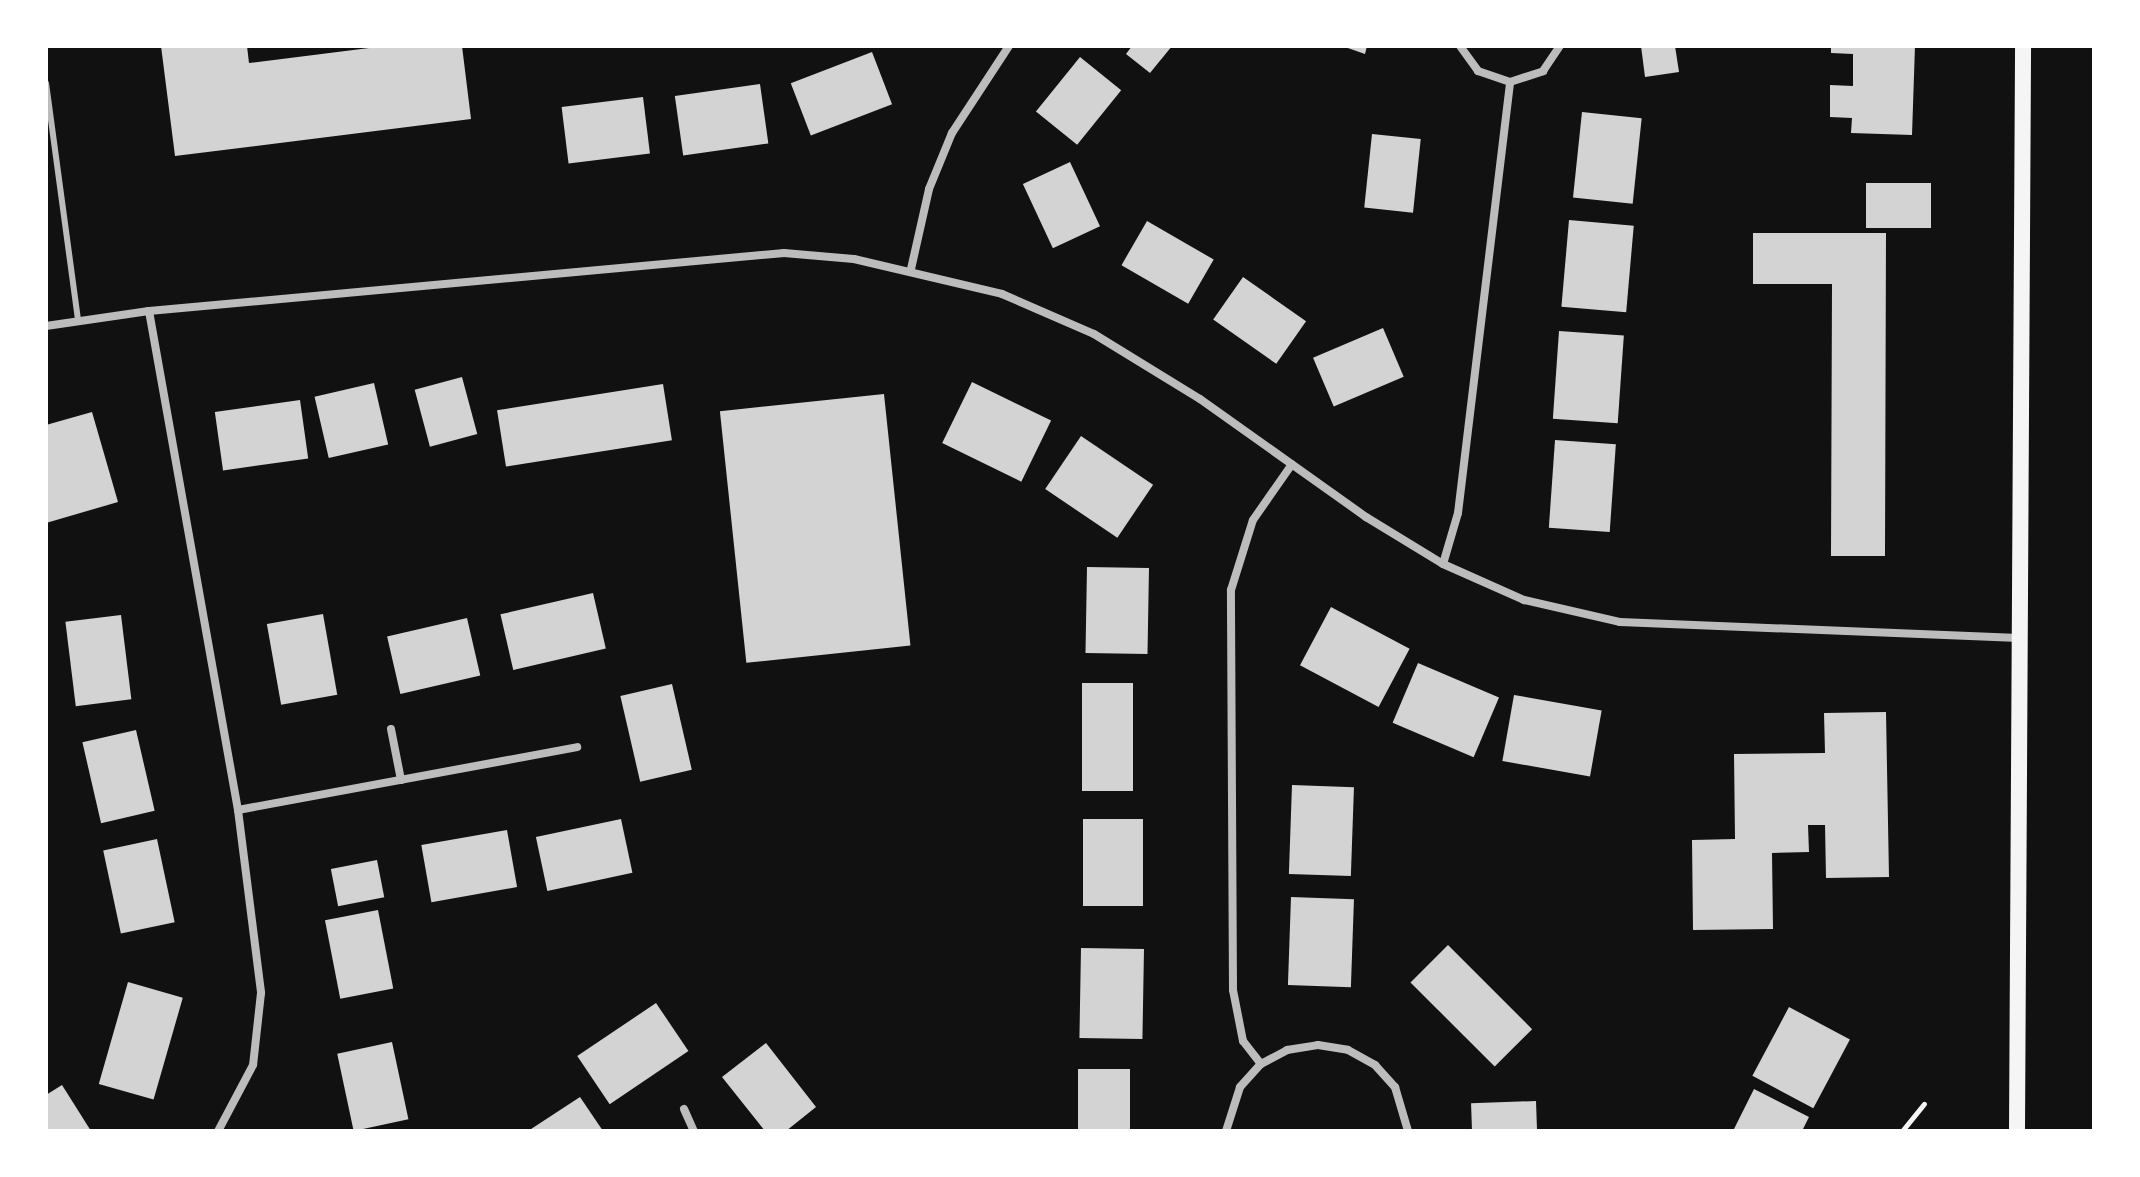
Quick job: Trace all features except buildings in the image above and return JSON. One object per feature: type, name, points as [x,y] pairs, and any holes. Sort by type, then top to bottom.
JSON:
[{"type":"main road","points":[[2017,1131],[2023,46]]},
{"type":"street","points":[[911,269],[929,189],[952,133],[1009,46]]},
{"type":"street","points":[[1460,46],[1478,71],[1510,82],[1543,71],[1560,46]]},
{"type":"street","points":[[1443,564],[1458,513],[1510,82]]},
{"type":"street","points":[[46,326],[149,311],[784,253],[911,269],[1002,294],[1094,334],[1200,399],[1443,564],[1524,600],[1620,622],[2019,638]]},
{"type":"street","points":[[149,311],[238,810],[261,993],[253,1065],[221,1130]]},
{"type":"street","points":[[1261,1064],[1243,1041],[1233,990],[1231,590],[1253,520],[1292,464]]},
{"type":"street","points":[[391,729],[401,780]]},
{"type":"street","points":[[238,810],[577,747]]},
{"type":"street","points":[[1226,1131],[1240,1087],[1261,1064],[1287,1050],[1318,1045],[1348,1050],[1375,1065],[1395,1087],[1408,1131]]},
{"type":"street","points":[[684,1109],[694,1131]]},
{"type":"lane","points":[[46,83],[78,321]]},
{"type":"path","points":[[1902,1131],[1924,1104]]}]
